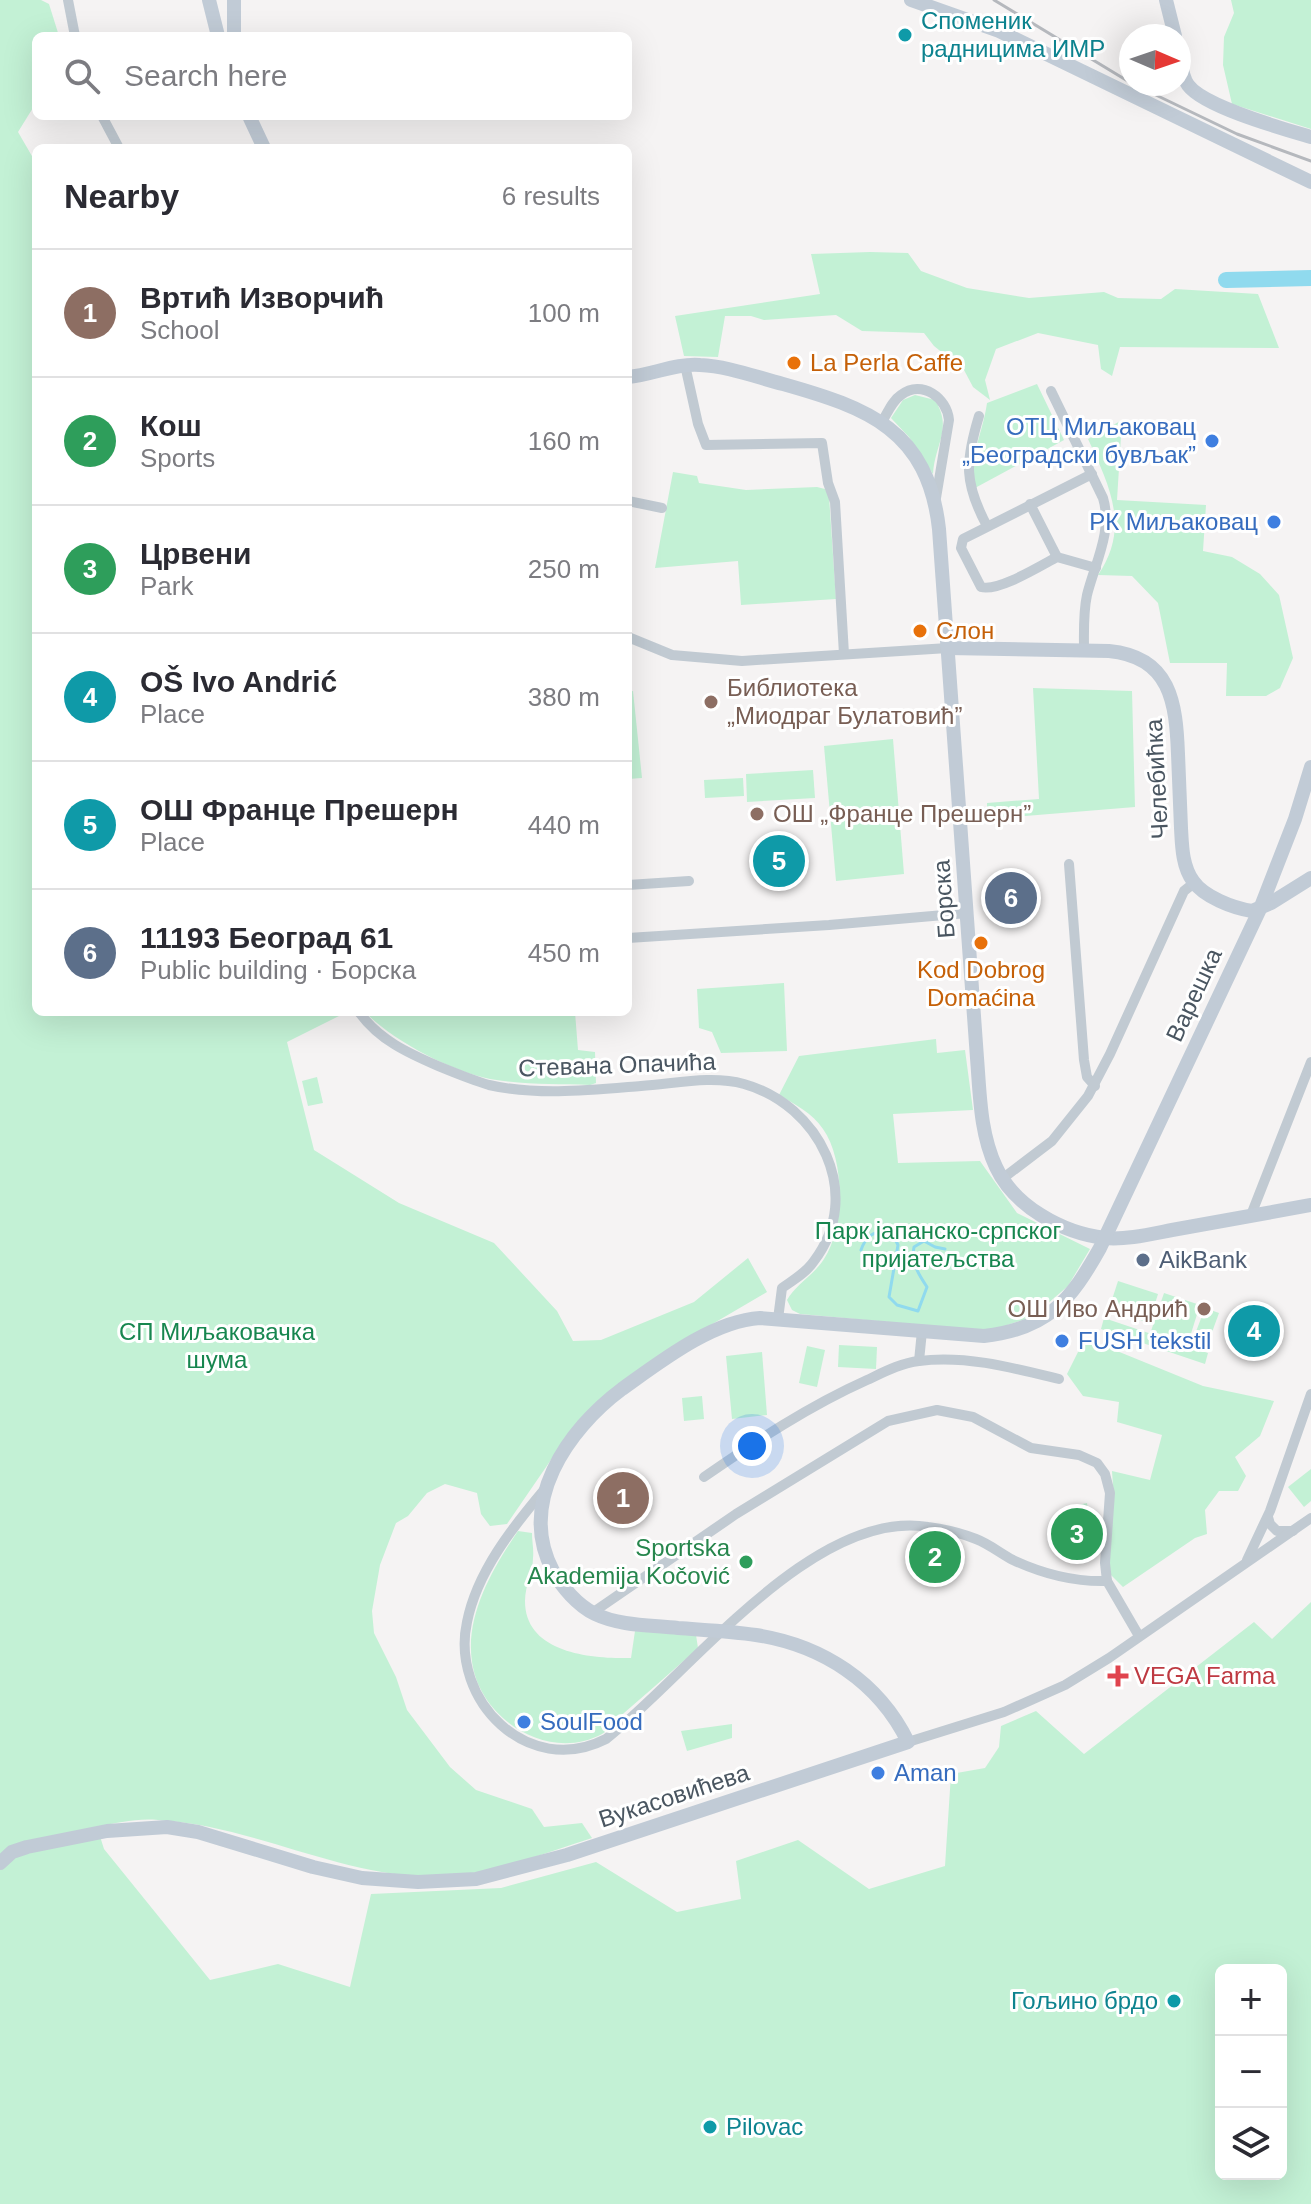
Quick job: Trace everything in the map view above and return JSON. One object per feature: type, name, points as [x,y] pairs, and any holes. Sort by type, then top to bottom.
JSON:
[{"type":"street","points":[[68,0],[74,32]]},
{"type":"street","points":[[209,0],[217,32]]},
{"type":"street","points":[[234,0],[234,32]]},
{"type":"street","points":[[911,0],[999,31],[1311,182]]},
{"type":"street","points":[[1166,0],[1172,24]]},
{"type":"street","points":[[1191,87],[1197,93],[1256,120],[1311,137]]},
{"type":"street","points":[[104,120],[117,144]]},
{"type":"street","points":[[251,120],[262,144]]},
{"type":"street","points":[[685,365],[698,424],[706,445],[822,443],[828,483],[835,502],[844,654]]},
{"type":"street","name":"Борска","points":[[632,377],[685,365],[709,366],[818,394],[882,422],[915,456],[928,482],[935,504],[948,648],[984,1133],[1002,1179],[1013,1193],[1034,1211],[1070,1229],[1105,1238],[1136,1236],[1311,1205]]},
{"type":"street","points":[[882,422],[894,402],[908,390],[931,392],[945,405],[949,420],[935,504]]},
{"type":"street","points":[[1051,391],[1107,511],[1105,533],[1086,603],[1084,651]]},
{"type":"street","points":[[979,416],[969,452],[968,479],[973,499],[987,526]]},
{"type":"street","points":[[1092,474],[987,526],[963,539],[961,544],[981,587],[985,589],[996,587],[1057,557],[1096,568]]},
{"type":"street","points":[[632,502],[662,508]]},
{"type":"street","points":[[1030,504],[1057,557]]},
{"type":"street","points":[[632,639],[672,655],[728,660],[948,648]]},
{"type":"street","name":"Челебићка","points":[[948,648],[1121,653],[1139,659],[1156,671],[1169,691],[1176,723],[1184,856],[1194,883]]},
{"type":"street","name":"Варешка","points":[[544,1490],[558,1460],[597,1410],[657,1365],[715,1330],[749,1318],[984,1336],[1006,1333],[1037,1321],[1072,1295],[1105,1238],[1260,909],[1311,767]]},
{"type":"street","points":[[1069,864],[1084,1060],[1087,1077],[1095,1086]]},
{"type":"street","points":[[1274,874],[1281,884],[1297,888]]},
{"type":"street","points":[[1002,1179],[1062,1131],[1095,1086],[1184,891],[1194,883],[1204,892],[1252,911],[1311,878]]},
{"type":"street","points":[[632,885],[689,881]]},
{"type":"street","points":[[632,938],[967,913]]},
{"type":"street","name":"Стевана Опачића","points":[[363,1016],[375,1030],[402,1050],[453,1073],[492,1085],[532,1090],[575,1090],[724,1081],[757,1088],[790,1107],[805,1120],[822,1145],[835,1203],[828,1236],[816,1260],[782,1288],[778,1319]]},
{"type":"street","points":[[1251,1215],[1311,1062]]},
{"type":"street","points":[[919,1361],[922,1331]]},
{"type":"street","points":[[704,1477],[788,1421],[894,1367],[919,1361],[987,1363],[1059,1379]]},
{"type":"street","points":[[1247,1560],[1268,1517],[1311,1394]]},
{"type":"street","points":[[592,1613],[736,1514],[888,1421],[937,1410],[973,1417],[1031,1448],[1079,1455],[1097,1463],[1105,1474],[1110,1493],[1105,1563],[1107,1581],[1139,1636]]},
{"type":"street","points":[[544,1490],[541,1532],[547,1558],[566,1590],[592,1613],[631,1624],[755,1635],[787,1642],[833,1661],[881,1698],[900,1723],[908,1742]]},
{"type":"street","points":[[544,1490],[514,1526],[470,1607],[464,1658],[473,1687],[485,1708],[510,1734],[527,1744],[554,1749],[602,1742],[770,1589],[817,1556],[853,1538],[893,1527],[917,1526],[973,1538],[1043,1572],[1071,1579],[1107,1581]]},
{"type":"street","points":[[1268,1517],[1277,1531],[1294,1531]]},
{"type":"street","name":"Вукасовићева","points":[[0,1863],[12,1852],[27,1847],[107,1831],[167,1827],[198,1832],[313,1867],[362,1878],[418,1882],[476,1879],[567,1855],[1024,1705],[1065,1685],[1311,1518]]},
{"type":"green space","name":"СП Миљаковачка шума","points":[[0,0],[41,0],[49,4],[58,32],[32,32],[32,109],[18,132],[32,156],[32,1016],[339,1016],[287,1042],[314,1150],[399,1203],[494,1243],[557,1311],[573,1341],[601,1340],[694,1302],[748,1258],[767,1292],[709,1326],[568,1435],[507,1524],[490,1526],[481,1514],[477,1493],[445,1484],[427,1493],[408,1516],[396,1523],[380,1565],[372,1611],[374,1633],[396,1677],[407,1710],[450,1767],[476,1790],[532,1809],[544,1827],[582,1823],[592,1838],[489,1870],[426,1877],[358,1867],[225,1830],[192,1824],[135,1820],[97,1827],[104,1849],[210,1980],[278,1964],[350,1987],[371,1894],[501,1888],[596,1862],[677,1912],[741,1899],[736,1861],[798,1840],[869,1889],[945,1866],[951,1774],[985,1768],[999,1747],[1001,1726],[1036,1711],[1084,1754],[1254,1622],[1272,1639],[1311,1602],[1311,2204],[0,2204]]},
{"type":"green space","points":[[1231,0],[1311,0],[1311,129],[1232,104],[1223,65],[1224,37],[1234,13]]},
{"type":"green space","points":[[908,253],[921,271],[967,288],[1029,298],[1104,292],[1118,298],[1161,299],[1175,289],[1258,294],[1279,348],[1120,347],[1112,376],[1101,369],[1098,345],[1038,333],[996,349],[985,380],[990,400],[973,387],[964,370],[934,346],[924,333],[862,331],[836,315],[764,320],[751,316],[725,316],[718,357],[684,356],[675,316],[820,294],[811,254]]},
{"type":"green space","points":[[1037,384],[1064,440],[975,488],[975,453],[987,403]]},
{"type":"green space","points":[[915,395],[935,400],[943,419],[933,474],[909,437],[891,418],[903,400]]},
{"type":"green space","points":[[1122,420],[1117,500],[1206,505],[1203,551],[1232,557],[1260,574],[1279,595],[1293,658],[1280,688],[1266,696],[1226,696],[1227,663],[1170,663],[1158,603],[1132,576],[1098,575],[1108,557],[1115,523],[1109,490],[1088,439]]},
{"type":"green space","points":[[673,472],[697,476],[699,483],[746,490],[825,489],[829,496],[836,599],[741,605],[738,561],[655,568]]},
{"type":"green space","points":[[1033,688],[1132,691],[1135,807],[987,819],[987,803],[1039,799]]},
{"type":"green space","points":[[632,691],[642,778],[632,779]]},
{"type":"green space","points":[[893,739],[904,874],[836,881],[824,746]]},
{"type":"green space","points":[[813,770],[815,798],[747,802],[746,774]]},
{"type":"green space","points":[[743,778],[744,796],[705,798],[704,780]]},
{"type":"green space","points":[[784,983],[787,1051],[721,1053],[712,1032],[699,1028],[697,989]]},
{"type":"green space","points":[[369,1016],[575,1016],[578,1050],[595,1052],[596,1083],[527,1083],[475,1075],[407,1044]]},
{"type":"green space","name":"Парк јапанско-српског пријатељства","points":[[936,1039],[937,1053],[965,1050],[973,1110],[893,1114],[898,1163],[980,1161],[1017,1213],[1090,1249],[1068,1286],[1032,1317],[989,1331],[800,1314],[792,1310],[787,1300],[820,1265],[831,1245],[840,1194],[835,1158],[823,1129],[809,1114],[779,1095],[799,1056]]},
{"type":"green space","points":[[317,1077],[323,1103],[308,1106],[302,1081]]},
{"type":"green space","points":[[1118,1281],[1158,1294],[1149,1323],[1109,1309]]},
{"type":"green space","points":[[1164,1293],[1200,1305],[1188,1343],[1151,1331]]},
{"type":"green space","points":[[1205,1308],[1219,1313],[1207,1346],[1192,1342]]},
{"type":"green space","points":[[1104,1318],[1208,1353],[1205,1364],[1101,1329]]},
{"type":"green space","points":[[1085,1338],[1203,1386],[1274,1401],[1260,1436],[1235,1457],[1246,1476],[1238,1491],[1219,1491],[1205,1510],[1207,1534],[1195,1538],[1123,1587],[1110,1574],[1106,1554],[1114,1500],[1112,1471],[1150,1480],[1162,1435],[1117,1422],[1119,1402],[1083,1396],[1067,1374]]},
{"type":"green space","points":[[839,1345],[877,1347],[876,1369],[838,1367]]},
{"type":"green space","points":[[807,1346],[825,1350],[817,1387],[799,1383]]},
{"type":"green space","points":[[762,1352],[767,1415],[732,1419],[726,1356]]},
{"type":"green space","points":[[702,1396],[704,1419],[684,1421],[682,1398]]},
{"type":"green space","points":[[1311,1469],[1311,1501],[1304,1507],[1288,1487]]},
{"type":"green space","points":[[1087,1503],[1093,1558],[1067,1560],[1060,1509]]},
{"type":"green space","points":[[518,1531],[532,1533],[533,1563],[525,1601],[528,1618],[536,1632],[548,1642],[580,1654],[631,1658],[635,1631],[696,1635],[698,1648],[605,1732],[581,1742],[560,1743],[539,1739],[520,1730],[502,1717],[478,1683],[471,1644],[477,1610],[499,1560]]},
{"type":"green space","points":[[732,1724],[732,1738],[687,1751],[681,1731]]},
{"type":"waterway","points":[[1226,280],[1311,278]]},
{"type":"waterway","points":[[861,1250],[867,1238],[874,1234],[887,1231],[893,1235],[898,1245],[889,1297],[897,1305],[918,1311],[927,1287],[915,1264],[914,1247],[924,1241],[945,1249]]},
{"type":"railway","points":[[994,0],[1119,76]]},
{"type":"railway","points":[[1158,96],[1237,134],[1311,161]]},
{"type":"place","name":"Споменик радницима ИМР","points":[[905,35]]},
{"type":"place","name":"La Perla Caffe","points":[[794,363]]},
{"type":"place","name":"ОТЦ Миљаковац „Београдски бувљак”","points":[[1212,441]]},
{"type":"place","name":"РК Миљаковац","points":[[1274,522]]},
{"type":"place","name":"Слон","points":[[920,631]]},
{"type":"place","name":"Библиотека „Миодраг Булатовић”","points":[[711,702]]},
{"type":"place","name":"ОШ „Франце Прешерн”","points":[[757,814]]},
{"type":"place","name":"ОШ Франце Прешерн","points":[[779,861]]},
{"type":"place","name":"11193 Београд 61","points":[[1011,898]]},
{"type":"place","name":"Kod Dobrog Domaćina","points":[[981,943]]},
{"type":"place","name":"AikBank","points":[[1143,1260]]},
{"type":"place","name":"ОШ Иво Андрић","points":[[1204,1309]]},
{"type":"place","name":"OŠ Ivo Andrić","points":[[1254,1331]]},
{"type":"place","name":"FUSH tekstil","points":[[1062,1341]]},
{"type":"place","name":"Вртић Изворчић","points":[[623,1498]]},
{"type":"place","name":"Црвени","points":[[1077,1534]]},
{"type":"place","name":"Кош","points":[[935,1557]]},
{"type":"place","name":"Sportska Akademija Kočović","points":[[746,1562]]},
{"type":"place","name":"VEGA Farma","points":[[1118,1676]]},
{"type":"place","name":"SoulFood","points":[[524,1722]]},
{"type":"place","name":"Aman","points":[[878,1773]]},
{"type":"place","name":"Гољино брдо","points":[[1174,2001]]},
{"type":"place","name":"Pilovac","points":[[710,2127]]}]
